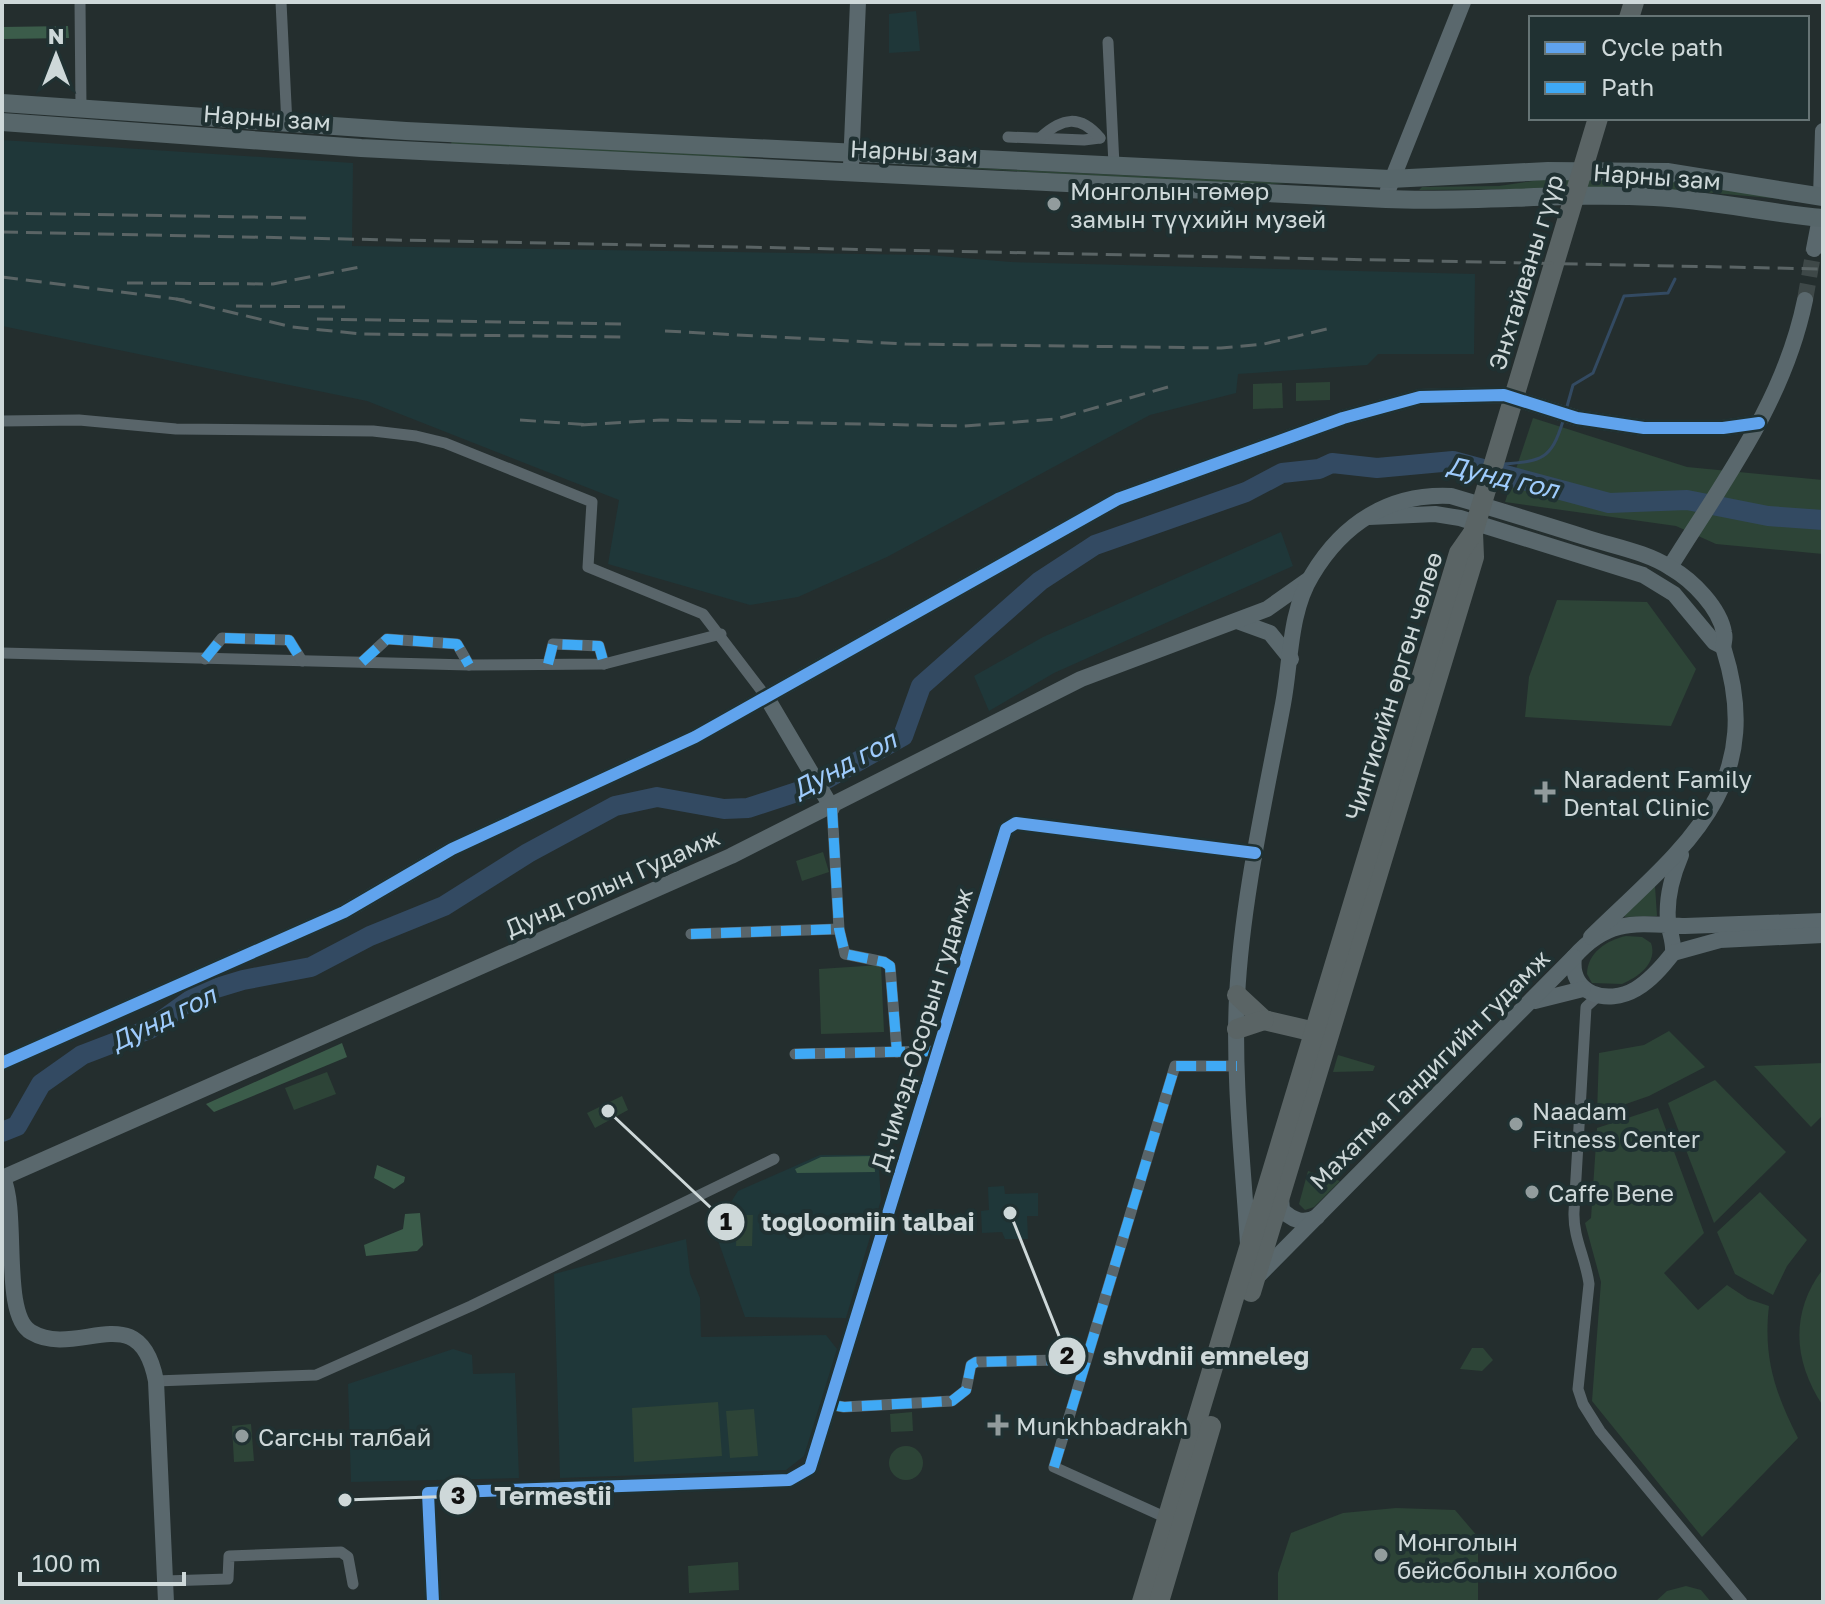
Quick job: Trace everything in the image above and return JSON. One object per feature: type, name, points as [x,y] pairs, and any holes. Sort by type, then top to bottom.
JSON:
[{"type":"highway","name":"Энхтайваны гүүр","points":[[1473,533],[1597,120]]},
{"type":"highway","name":"Чингисийн өргөн чөлөө","points":[[1142,1602],[1459,553],[1473,533]]},
{"type":"highway","name":"Чингисийн өргөн чөлөө","points":[[1159,1602],[1474,557],[1473,533]]},
{"type":"highway","points":[[1237,995],[1264,1020],[1315,1032]]},
{"type":"highway","points":[[1237,1029],[1264,1020]]},
{"type":"highway","points":[[1134,1602],[1151,1575]]},
{"type":"main road","points":[[851,162],[858,2]]},
{"type":"main road","points":[[1386,199],[1390,179],[1463,2]]},
{"type":"main road","name":"Нарны зам","points":[[2,103],[1386,199],[1460,202],[1582,195],[1655,197],[1821,218]]},
{"type":"main road","name":"Нарны зам","points":[[2,122],[398,149],[851,162],[1114,165],[1390,179],[1614,170],[1727,180],[1822,197]]},
{"type":"main road","points":[[1822,197],[1823,131]]},
{"type":"main road","points":[[398,149],[447,142],[437,133]]},
{"type":"main road","points":[[1814,249],[1821,218]]},
{"type":"main road","points":[[1670,567],[1778,391],[1796,346],[1805,300]]},
{"type":"main road","points":[[2,1063],[344,912],[452,849],[695,737],[1118,499],[1343,418],[1420,397],[1504,395],[1577,418],[1644,428],[1687,429],[1759,423]]},
{"type":"main road","points":[[1248,1254],[1237,1066],[1237,995],[1255,853],[1294,629],[1310,578],[1339,539],[1369,517],[1400,500],[1451,496],[1625,549],[1670,567],[1707,601],[1723,628],[1722,646],[1736,695],[1733,755],[1716,800],[1683,850],[1670,883],[1668,925],[1674,938],[1673,953]]},
{"type":"main road","points":[[1369,517],[1435,514],[1460,518],[1643,575],[1674,594],[1714,642],[1722,646]]},
{"type":"main road","name":"Дунд голын Гудамж","points":[[2,1178],[731,856],[832,808],[1081,679],[1267,609],[1310,578]]},
{"type":"main road","points":[[1237,621],[1270,633],[1291,659]]},
{"type":"main road","points":[[767,698],[832,808]]},
{"type":"main road","name":"Махатма Гандигийн гудамж","points":[[1255,1279],[1533,1001],[1591,937],[1683,850]]},
{"type":"main road","points":[[1591,937],[1627,925],[1823,921]]},
{"type":"main road","points":[[1533,1001],[1590,992],[1616,996],[1635,989],[1673,953],[1720,940],[1823,935]]},
{"type":"main road","points":[[1574,957],[1574,975],[1590,992]]},
{"type":"main road","points":[[2,1178],[12,1217],[8,1298],[28,1331],[45,1338],[129,1336],[142,1343],[151,1355],[156,1381],[166,1602]]},
{"type":"main road","points":[[1281,1198],[1282,1210],[1294,1219],[1304,1221],[1319,1216]]},
{"type":"street","points":[[80,2],[81,108]]},
{"type":"street","points":[[281,2],[287,125]]},
{"type":"street","points":[[1108,42],[1114,165]]},
{"type":"street","points":[[1008,137],[1100,138],[1084,123],[1072,119],[1058,123],[1041,137]]},
{"type":"street","points":[[2,421],[79,420],[229,431],[373,431],[445,443],[592,502],[588,567],[683,603],[703,614],[767,698]]},
{"type":"street","points":[[2,653],[469,665],[604,664],[721,634]]},
{"type":"street","points":[[205,659],[222,638],[289,640],[302,661]]},
{"type":"street","points":[[362,662],[387,639],[457,644],[469,665]]},
{"type":"street","points":[[548,664],[553,644],[599,646],[604,664]]},
{"type":"street","points":[[832,808],[839,929],[847,956],[884,962],[890,966],[897,1052]]},
{"type":"street","name":"Д.Чимэд-Осорын гудамж","points":[[433,1602],[428,1493],[789,1480],[802,1476],[815,1462],[1006,829],[1016,823],[1255,853]]},
{"type":"street","points":[[691,934],[839,929]]},
{"type":"street","points":[[1590,992],[1586,1007],[1575,1199],[1574,1234],[1587,1268],[1589,1284],[1578,1389],[1583,1404],[1600,1431],[1742,1602]]},
{"type":"street","points":[[795,1054],[937,1051]]},
{"type":"street","points":[[1169,1519],[1054,1467],[1175,1066],[1237,1066]]},
{"type":"street","points":[[156,1381],[316,1375],[525,1281],[774,1159]]},
{"type":"street","points":[[832,1405],[952,1401],[966,1390],[971,1365],[976,1362],[1058,1360],[1082,1370]]},
{"type":"street","points":[[165,1581],[228,1579],[229,1556],[341,1552],[348,1557],[353,1584]]},
{"type":"shaded area","points":[[916,11],[920,51],[889,53],[889,14]]},
{"type":"shaded area","points":[[2,140],[353,163],[352,246],[928,255],[1011,262],[1475,274],[1474,354],[1378,354],[1367,365],[1238,374],[1236,393],[1150,415],[887,557],[798,597],[750,605],[608,564],[619,500],[367,401],[2,326]]},
{"type":"shaded area","points":[[1281,532],[1293,566],[1054,673],[989,711],[974,676],[1043,637]]},
{"type":"shaded area","points":[[820,1155],[878,1155],[881,1200],[846,1318],[745,1317],[714,1229],[738,1191]]},
{"type":"shaded area","points":[[1004,1186],[1005,1194],[1038,1193],[1038,1216],[1027,1216],[1028,1239],[1005,1239],[1002,1232],[982,1233],[981,1211],[989,1210],[988,1187]]},
{"type":"shaded area","points":[[686,1239],[690,1274],[700,1298],[701,1337],[826,1335],[837,1349],[804,1456],[786,1470],[560,1478],[554,1274]]},
{"type":"shaded area","points":[[453,1349],[472,1355],[473,1374],[515,1373],[519,1478],[351,1482],[348,1384]]},
{"type":"green space","points":[[68,26],[69,38],[2,39],[2,27]]},
{"type":"green space","points":[[452,138],[773,155],[723,159],[451,145]]},
{"type":"green space","points":[[876,163],[1289,183],[1253,185]]},
{"type":"green space","points":[[1559,177],[1673,179],[1794,200],[1654,188],[1419,190],[1422,187],[1499,186]]},
{"type":"green space","points":[[1330,382],[1330,400],[1296,401],[1296,383]]},
{"type":"green space","points":[[1282,383],[1283,408],[1253,409],[1253,384]]},
{"type":"green space","points":[[1533,418],[1687,467],[1823,480],[1823,554],[1716,544],[1676,526],[1505,502]]},
{"type":"green space","points":[[1557,600],[1647,602],[1696,669],[1671,726],[1525,717],[1529,677]]},
{"type":"green space","points":[[823,852],[829,872],[802,881],[796,861]]},
{"type":"green space","points":[[1655,886],[1657,916],[1625,917],[1624,915]]},
{"type":"green space","points":[[1626,936],[1642,937],[1651,943],[1649,963],[1622,984],[1592,983],[1587,974],[1594,954],[1605,944]]},
{"type":"green space","points":[[881,965],[884,1032],[821,1034],[819,969]]},
{"type":"green space","points":[[1669,1031],[1705,1067],[1649,1096],[1597,1114],[1599,1053],[1644,1045]]},
{"type":"green space","points":[[342,1043],[347,1057],[214,1112],[206,1104]]},
{"type":"green space","points":[[1338,1055],[1375,1066],[1373,1071],[1333,1072]]},
{"type":"green space","points":[[1823,1063],[1823,1115],[1811,1127],[1754,1066]]},
{"type":"green space","points":[[327,1072],[336,1094],[294,1110],[285,1088]]},
{"type":"green space","points":[[1715,1080],[1786,1152],[1714,1223],[1668,1103]]},
{"type":"green space","points":[[622,1096],[628,1110],[595,1128],[587,1113]]},
{"type":"green space","points":[[1658,1108],[1704,1233],[1664,1273],[1698,1310],[1727,1285],[1748,1299],[1769,1306],[1769,1358],[1777,1390],[1798,1438],[1702,1537],[1592,1401],[1601,1282],[1585,1223],[1591,1218],[1597,1128]]},
{"type":"green space","points":[[874,1156],[875,1172],[797,1173],[795,1169],[821,1157]]},
{"type":"green space","points":[[377,1165],[405,1177],[404,1182],[394,1189],[374,1178]]},
{"type":"green space","points":[[1308,1171],[1340,1181],[1314,1207],[1305,1210],[1299,1204]]},
{"type":"green space","points":[[1760,1192],[1807,1240],[1787,1266],[1773,1295],[1735,1274],[1717,1232]]},
{"type":"green space","points":[[420,1213],[423,1245],[417,1251],[366,1256],[364,1245],[403,1229],[405,1214]]},
{"type":"green space","points":[[737,1215],[753,1215],[752,1246],[736,1246]]},
{"type":"green space","points":[[1823,1269],[1823,1406],[1806,1372],[1799,1337],[1805,1302]]},
{"type":"green space","points":[[1472,1348],[1483,1348],[1493,1360],[1482,1371],[1460,1369]]},
{"type":"green space","points":[[718,1402],[722,1456],[634,1462],[632,1408]]},
{"type":"green space","points":[[754,1409],[758,1456],[730,1458],[726,1411]]},
{"type":"green space","points":[[912,1412],[913,1431],[891,1432],[890,1414]]},
{"type":"green space","name":"Сагсны талбай","points":[[251,1424],[254,1461],[234,1462],[232,1426]]},
{"type":"green space","points":[[906,1446],[918,1451],[923,1463],[918,1475],[906,1480],[894,1475],[889,1463],[894,1451]]},
{"type":"green space","name":"Монголын бейсболын холбоо","points":[[1396,1508],[1455,1510],[1478,1537],[1478,1602],[1278,1602],[1278,1573],[1291,1533],[1343,1513]]},
{"type":"green space","points":[[738,1562],[739,1590],[689,1593],[688,1566]]},
{"type":"green space","points":[[1686,1586],[1701,1590],[1711,1602],[1655,1602],[1667,1591]]},
{"type":"waterway","points":[[1566,410],[1573,385],[1593,373],[1624,296],[1668,293],[1675,279]]},
{"type":"waterway","points":[[1503,464],[1527,462],[1543,456],[1554,444],[1563,421]]},
{"type":"waterway","name":"Дунд гол","points":[[2,1132],[17,1126],[41,1084],[82,1055],[150,1029],[200,993],[243,980],[311,967],[370,936],[444,906],[528,853],[615,806],[657,797],[724,809],[748,808],[812,787],[903,736],[921,686],[1040,581],[1095,545],[1246,492],[1282,473],[1319,469],[1332,463],[1377,468],[1453,461],[1609,503],[1687,500],[1768,516],[1823,520]]},
{"type":"waterway","name":"Дунд гол","points":[[1470,466],[1487,465]]},
{"type":"tunnel","points":[[1805,300],[1814,249]]},
{"type":"railway","points":[[2,213],[311,218]]},
{"type":"railway","points":[[2,232],[1823,269]]},
{"type":"railway","points":[[127,283],[273,284],[360,267]]},
{"type":"railway","points":[[2,277],[185,300]]},
{"type":"railway","points":[[176,299],[292,327],[362,334],[622,337]]},
{"type":"railway","points":[[236,306],[345,307]]},
{"type":"railway","points":[[317,319],[622,324]]},
{"type":"railway","points":[[665,331],[906,344],[1221,348],[1264,344],[1331,328]]},
{"type":"railway","points":[[581,425],[661,420],[964,426],[1056,419],[1168,387]]},
{"type":"railway","points":[[520,420],[591,425]]},
{"type":"marked path","points":[[205,659],[222,638],[289,640],[302,661]]},
{"type":"marked path","points":[[362,662],[387,639],[457,644],[469,665]]},
{"type":"marked path","points":[[548,664],[553,644],[599,646],[604,664]]},
{"type":"marked path","points":[[832,808],[839,929],[845,954],[890,966],[897,1052]]},
{"type":"marked path","points":[[691,934],[839,929]]},
{"type":"marked path","points":[[795,1054],[937,1051]]},
{"type":"marked path","points":[[1054,1467],[1175,1066],[1237,1066]]},
{"type":"marked path","points":[[832,1405],[952,1401],[966,1390],[971,1365],[976,1362],[1058,1360],[1082,1370]]},
{"type":"cycle path","points":[[2,1063],[344,912],[452,849],[695,737],[1118,499],[1343,418],[1420,397],[1504,395],[1577,418],[1644,428],[1723,428],[1759,423]]},
{"type":"cycle path","points":[[433,1602],[428,1493],[789,1480],[810,1468],[1006,829],[1016,823],[1255,853]]},
{"type":"place","name":"Монголын төмөр замын түүхийн музей","points":[[1054,204]]},
{"type":"place","name":"Naradent Family Dental Clinic","points":[[1545,792]]},
{"type":"place","name":"togloomiin talbai","points":[[608,1111]]},
{"type":"place","name":"Naadam Fitness Center","points":[[1516,1124]]},
{"type":"place","name":"Caffe Bene","points":[[1532,1192]]},
{"type":"place","name":"shvdnii emneleg","points":[[1010,1213]]},
{"type":"place","name":"Munkhbadrakh","points":[[998,1425]]},
{"type":"place","name":"Сагсны талбай","points":[[242,1436]]},
{"type":"place","name":"Termestii","points":[[345,1500]]},
{"type":"place","name":"Монголын бейсболын холбоо","points":[[1381,1555]]}]
